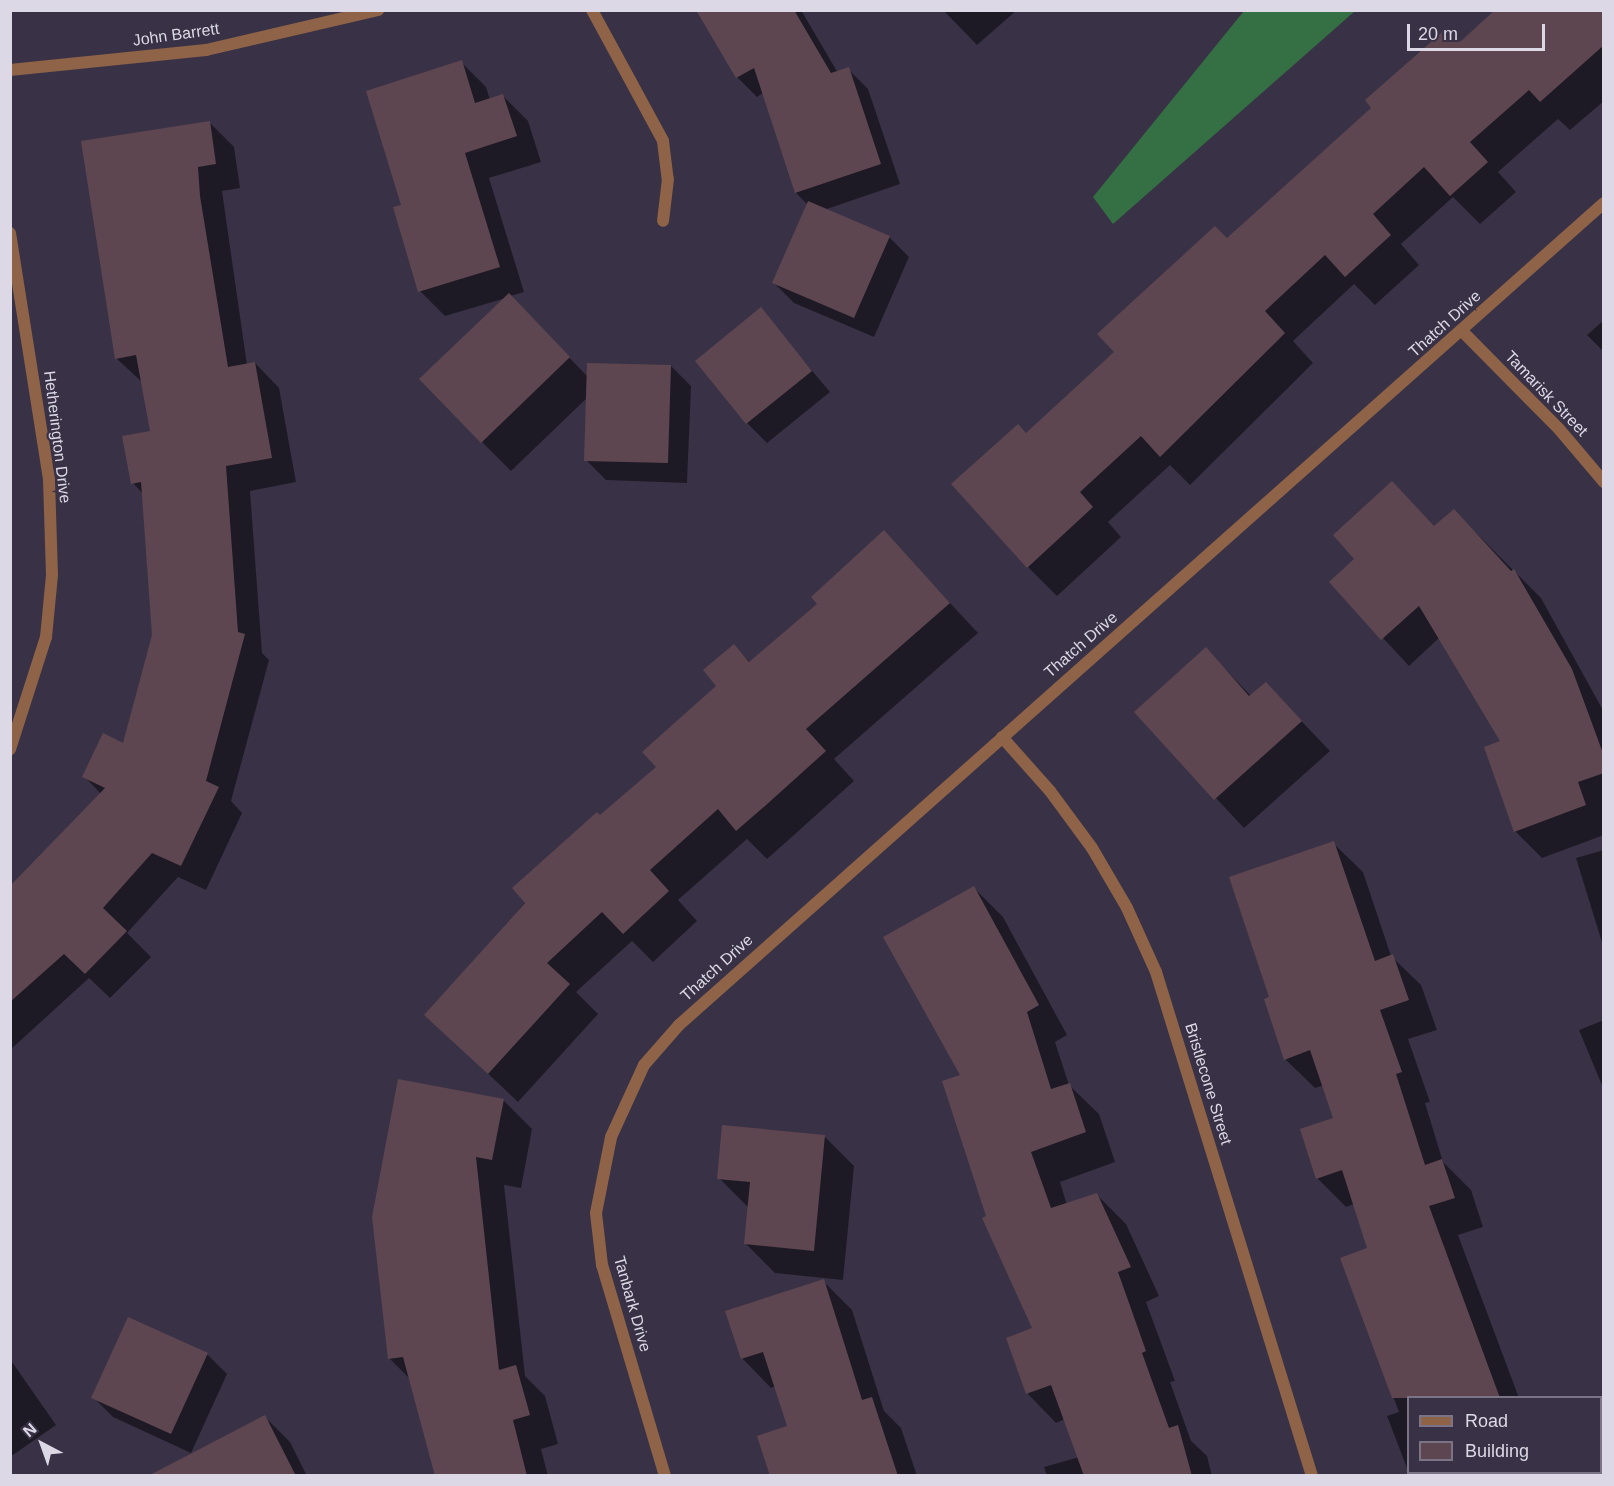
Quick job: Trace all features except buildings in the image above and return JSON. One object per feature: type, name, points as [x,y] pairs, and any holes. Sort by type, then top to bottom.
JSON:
[{"type":"street","name":"John Barrett","points":[[10,70],[206,50],[378,10]]},
{"type":"street","points":[[592,10],[663,141],[668,179],[663,221]]},
{"type":"street","name":"Thatch Drive","points":[[611,1137],[644,1065],[679,1025],[1604,203]]},
{"type":"street","name":"Hetherington Drive","points":[[10,233],[49,480],[52,575],[46,637],[10,748]]},
{"type":"street","name":"Tamarisk Street","points":[[1462,331],[1559,429],[1604,482]]},
{"type":"street","name":"Bristlecone Street","points":[[1002,737],[1050,791],[1092,848],[1126,908],[1156,972],[1312,1476]]},
{"type":"street","name":"Tanbark Drive","points":[[611,1137],[597,1214],[602,1265],[665,1476]]},
{"type":"green space","points":[[1244,11],[1355,11],[1113,224],[1093,197]]}]
